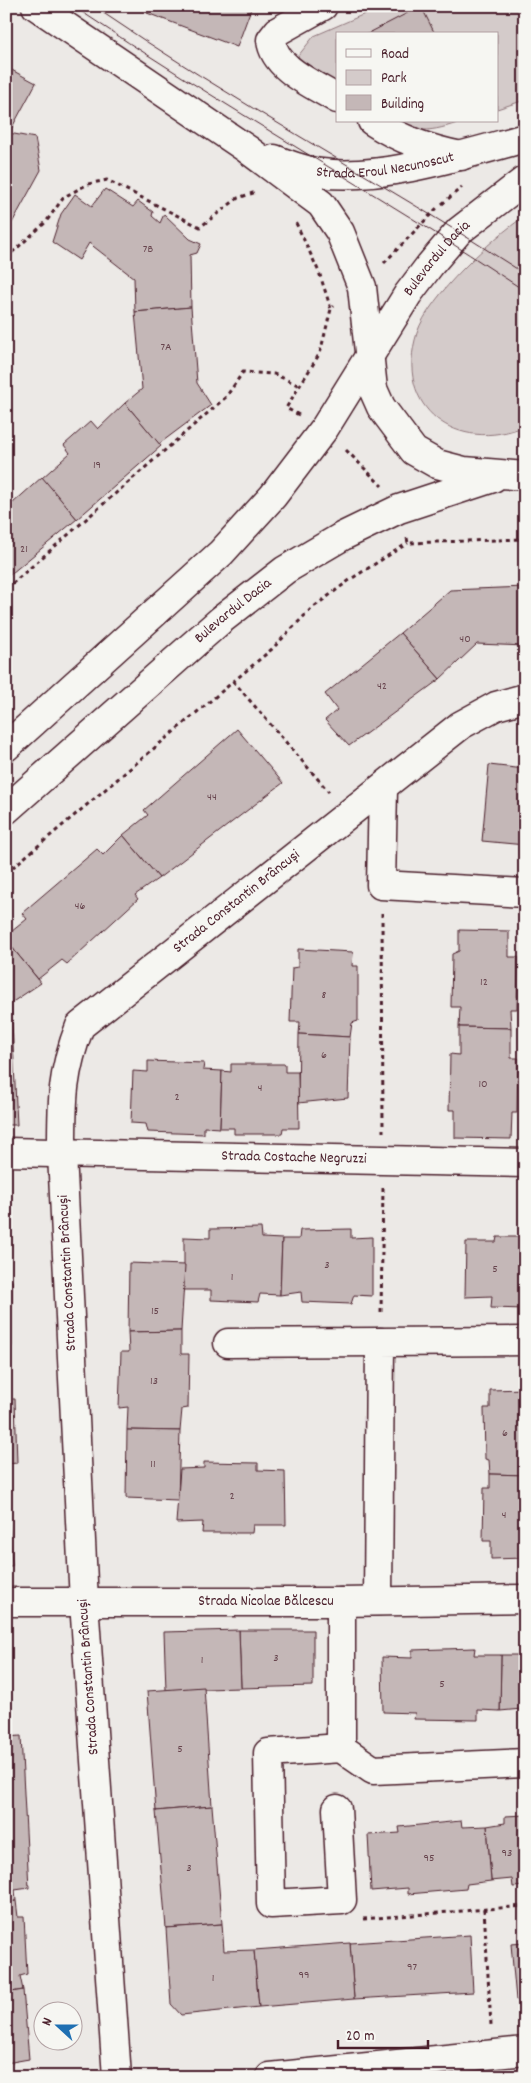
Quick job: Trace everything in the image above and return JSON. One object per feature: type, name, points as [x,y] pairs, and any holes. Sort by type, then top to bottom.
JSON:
[{"type":"street","name":"Strada Eroul Necunoscut","points":[[36,6],[246,149],[322,204],[340,232],[362,287],[369,355]]},
{"type":"street","points":[[324,6],[278,30],[271,40],[272,48],[281,63],[336,98]]},
{"type":"street","points":[[374,122],[396,137],[418,146],[461,156]]},
{"type":"street","name":"Strada Eroul Necunoscut","points":[[246,149],[300,169],[339,175],[363,175],[461,156],[525,138]]},
{"type":"street","name":"Bulevardul Dacia","points":[[6,747],[221,553],[273,496],[324,429],[408,294],[459,231],[525,180]]},
{"type":"street","points":[[369,355],[376,395],[381,407],[414,451],[437,464],[464,471],[513,476]]},
{"type":"street","name":"Bulevardul Dacia","points":[[6,810],[221,620],[285,570],[343,536],[399,509],[513,476],[525,462]]},
{"type":"street","name":"Strada Constantin Brâncuși","points":[[117,2077],[84,1602],[62,1154],[62,1090],[69,1053],[80,1026],[462,725],[496,706],[525,698]]},
{"type":"street","points":[[383,789],[381,885],[525,893]]},
{"type":"street","points":[[6,1152],[62,1154]]},
{"type":"street","name":"Strada Costache Negruzzi","points":[[62,1154],[525,1163]]},
{"type":"street","points":[[228,1342],[525,1341]]},
{"type":"street","points":[[378,1601],[380,1342]]},
{"type":"street","name":"Strada Nicolae Bălcescu","points":[[6,1602],[341,1602],[525,1599]]},
{"type":"street","points":[[341,1602],[342,1748]]},
{"type":"street","points":[[337,1808],[342,1900],[271,1904],[268,1753],[342,1748],[373,1770],[525,1763]]},
{"type":"street","points":[[270,2077],[525,2051]]},
{"type":"path","points":[[6,258],[46,222],[64,197],[88,184],[107,180],[200,227],[238,198],[255,192],[262,197]]},
{"type":"path","points":[[288,217],[295,222],[315,264],[331,309]]},
{"type":"path","points":[[6,589],[226,397],[244,372],[274,374],[300,386]]},
{"type":"path","points":[[6,873],[272,649],[311,609],[351,578],[408,543]]},
{"type":"path","points":[[233,681],[349,815]]},
{"type":"path","points":[[380,1342],[384,1160],[381,885]]},
{"type":"path","points":[[361,1919],[525,1906]]},
{"type":"path","points":[[484,1909],[493,2054]]},
{"type":"green space","points":[[383,6],[525,6],[525,100],[498,109],[498,32],[336,32],[336,88],[307,70],[298,56],[314,36]]},
{"type":"green space","points":[[388,122],[460,122],[441,128],[424,130],[406,128]]},
{"type":"green space","points":[[525,216],[525,426],[500,433],[476,434],[455,429],[436,418],[423,403],[414,383],[412,360],[417,333],[434,302],[463,269],[496,238]]},
{"type":"building","points":[[150,6],[252,6],[237,47],[147,13]]},
{"type":"building","points":[[421,6],[434,32],[371,32]]},
{"type":"building","points":[[6,67],[36,83],[9,133],[35,138],[41,170],[12,223],[6,224]]},
{"type":"building","points":[[105,189],[133,207],[138,201],[153,212],[152,216],[160,223],[164,214],[190,239],[201,244],[197,253],[190,255],[191,307],[135,312],[134,278],[89,243],[79,260],[52,242],[61,214],[75,194],[92,206]]},
{"type":"building","points":[[191,307],[197,383],[211,405],[159,444],[125,403],[142,389],[135,312]]},
{"type":"building","points":[[125,403],[161,446],[77,519],[42,478],[70,453],[64,445],[91,421],[98,429]]},
{"type":"building","points":[[42,477],[77,519],[6,578],[6,495],[13,503]]},
{"type":"building","points":[[525,587],[525,646],[477,644],[440,679],[400,633],[450,590]]},
{"type":"building","points":[[400,633],[440,679],[349,746],[325,720],[337,710],[325,694]]},
{"type":"building","points":[[237,729],[283,783],[159,878],[123,835],[148,815],[144,810]]},
{"type":"building","points":[[489,765],[525,769],[525,845],[482,841]]},
{"type":"building","points":[[123,835],[159,878],[135,895],[138,899],[67,964],[62,960],[38,979],[6,940],[6,936],[27,919],[22,913],[97,849],[103,855]]},
{"type":"building","points":[[459,930],[509,931],[509,957],[518,957],[517,1009],[510,1009],[511,1028],[459,1027],[460,1007],[451,1007],[452,954],[459,951]]},
{"type":"building","points":[[6,940],[41,983],[11,1003],[12,1023],[6,1023]]},
{"type":"building","points":[[298,949],[353,952],[352,966],[358,966],[358,1021],[352,1023],[350,1037],[299,1034],[300,1022],[290,1022],[292,968],[298,967]]},
{"type":"building","points":[[6,1023],[12,1023],[17,1125],[6,1125]]},
{"type":"building","points":[[459,1027],[511,1028],[511,1058],[518,1058],[517,1113],[512,1113],[511,1139],[455,1138],[455,1110],[449,1110],[450,1054],[459,1055]]},
{"type":"building","points":[[299,1034],[350,1037],[348,1098],[298,1103]]},
{"type":"building","points":[[148,1061],[204,1063],[203,1070],[222,1071],[220,1128],[204,1127],[204,1134],[148,1132],[146,1124],[131,1123],[133,1071],[148,1072]]},
{"type":"building","points":[[231,1064],[285,1064],[285,1072],[298,1072],[299,1128],[283,1128],[282,1134],[234,1134],[234,1128],[220,1128],[222,1071],[231,1072]]},
{"type":"building","points":[[261,1228],[262,1238],[282,1239],[280,1295],[260,1294],[258,1302],[211,1300],[211,1290],[184,1290],[184,1237],[210,1238],[210,1229]]},
{"type":"building","points":[[351,1229],[351,1238],[372,1237],[372,1296],[354,1295],[351,1304],[302,1302],[301,1292],[280,1295],[282,1239],[299,1239],[300,1230]]},
{"type":"building","points":[[497,1237],[525,1237],[525,1309],[491,1308],[492,1296],[465,1297],[466,1242],[496,1242]]},
{"type":"building","points":[[129,1263],[185,1265],[181,1331],[128,1332]]},
{"type":"building","points":[[6,1281],[12,1281],[12,1346],[6,1346]]},
{"type":"building","points":[[181,1331],[181,1354],[189,1354],[188,1408],[182,1409],[180,1431],[127,1430],[128,1407],[119,1408],[121,1352],[129,1352],[128,1332]]},
{"type":"building","points":[[6,1385],[7,1399],[15,1399],[17,1463],[7,1464],[6,1489]]},
{"type":"building","points":[[525,1389],[525,1475],[490,1474],[489,1460],[485,1459],[484,1408],[490,1408],[490,1390]]},
{"type":"building","points":[[127,1430],[180,1431],[178,1500],[126,1498]]},
{"type":"building","points":[[204,1462],[258,1463],[258,1470],[285,1471],[286,1525],[253,1525],[252,1533],[202,1533],[203,1522],[176,1523],[180,1469],[204,1468]]},
{"type":"building","points":[[490,1474],[525,1475],[525,1558],[491,1559],[491,1541],[483,1541],[484,1488],[490,1488]]},
{"type":"building","points":[[7,1489],[12,1566],[6,1566]]},
{"type":"building","points":[[239,1630],[313,1630],[313,1686],[241,1688]]},
{"type":"building","points":[[239,1630],[241,1688],[166,1690],[164,1632]]},
{"type":"building","points":[[521,1647],[525,1647],[525,1719],[522,1719],[522,1709],[500,1711],[501,1655],[521,1655]]},
{"type":"building","points":[[475,1648],[474,1655],[501,1655],[500,1711],[478,1710],[478,1720],[414,1719],[415,1713],[383,1712],[382,1657],[412,1658],[412,1650]]},
{"type":"building","points":[[204,1687],[212,1806],[156,1811],[147,1691]]},
{"type":"building","points":[[21,1736],[29,1888],[15,1890],[16,1901],[6,1902],[6,1737]]},
{"type":"building","points":[[212,1806],[222,1924],[166,1928],[156,1811]]},
{"type":"building","points":[[525,1815],[525,1886],[513,1887],[512,1879],[491,1881],[487,1826],[505,1823],[505,1816]]},
{"type":"building","points":[[461,1821],[462,1827],[487,1826],[491,1881],[467,1884],[466,1889],[408,1894],[408,1888],[371,1891],[368,1835],[400,1833],[399,1827]]},
{"type":"building","points":[[16,1901],[18,1917],[24,1917],[27,1974],[20,1976],[23,1990],[6,1993],[6,1902]]},
{"type":"building","points":[[222,1924],[224,1951],[254,1950],[259,2007],[181,2015],[171,2004],[166,1928]]},
{"type":"building","points":[[470,1935],[473,1992],[354,1999],[350,1943]]},
{"type":"building","points":[[350,1943],[354,1999],[259,2007],[254,1950]]},
{"type":"building","points":[[525,1943],[525,2000],[516,2000],[511,1944]]},
{"type":"building","points":[[23,1990],[29,2059],[6,2063],[6,1993]]},
{"type":"tram line","points":[[73,6],[185,79],[413,219],[525,291]]},
{"type":"tram line","points":[[93,6],[254,109],[525,274]]}]
